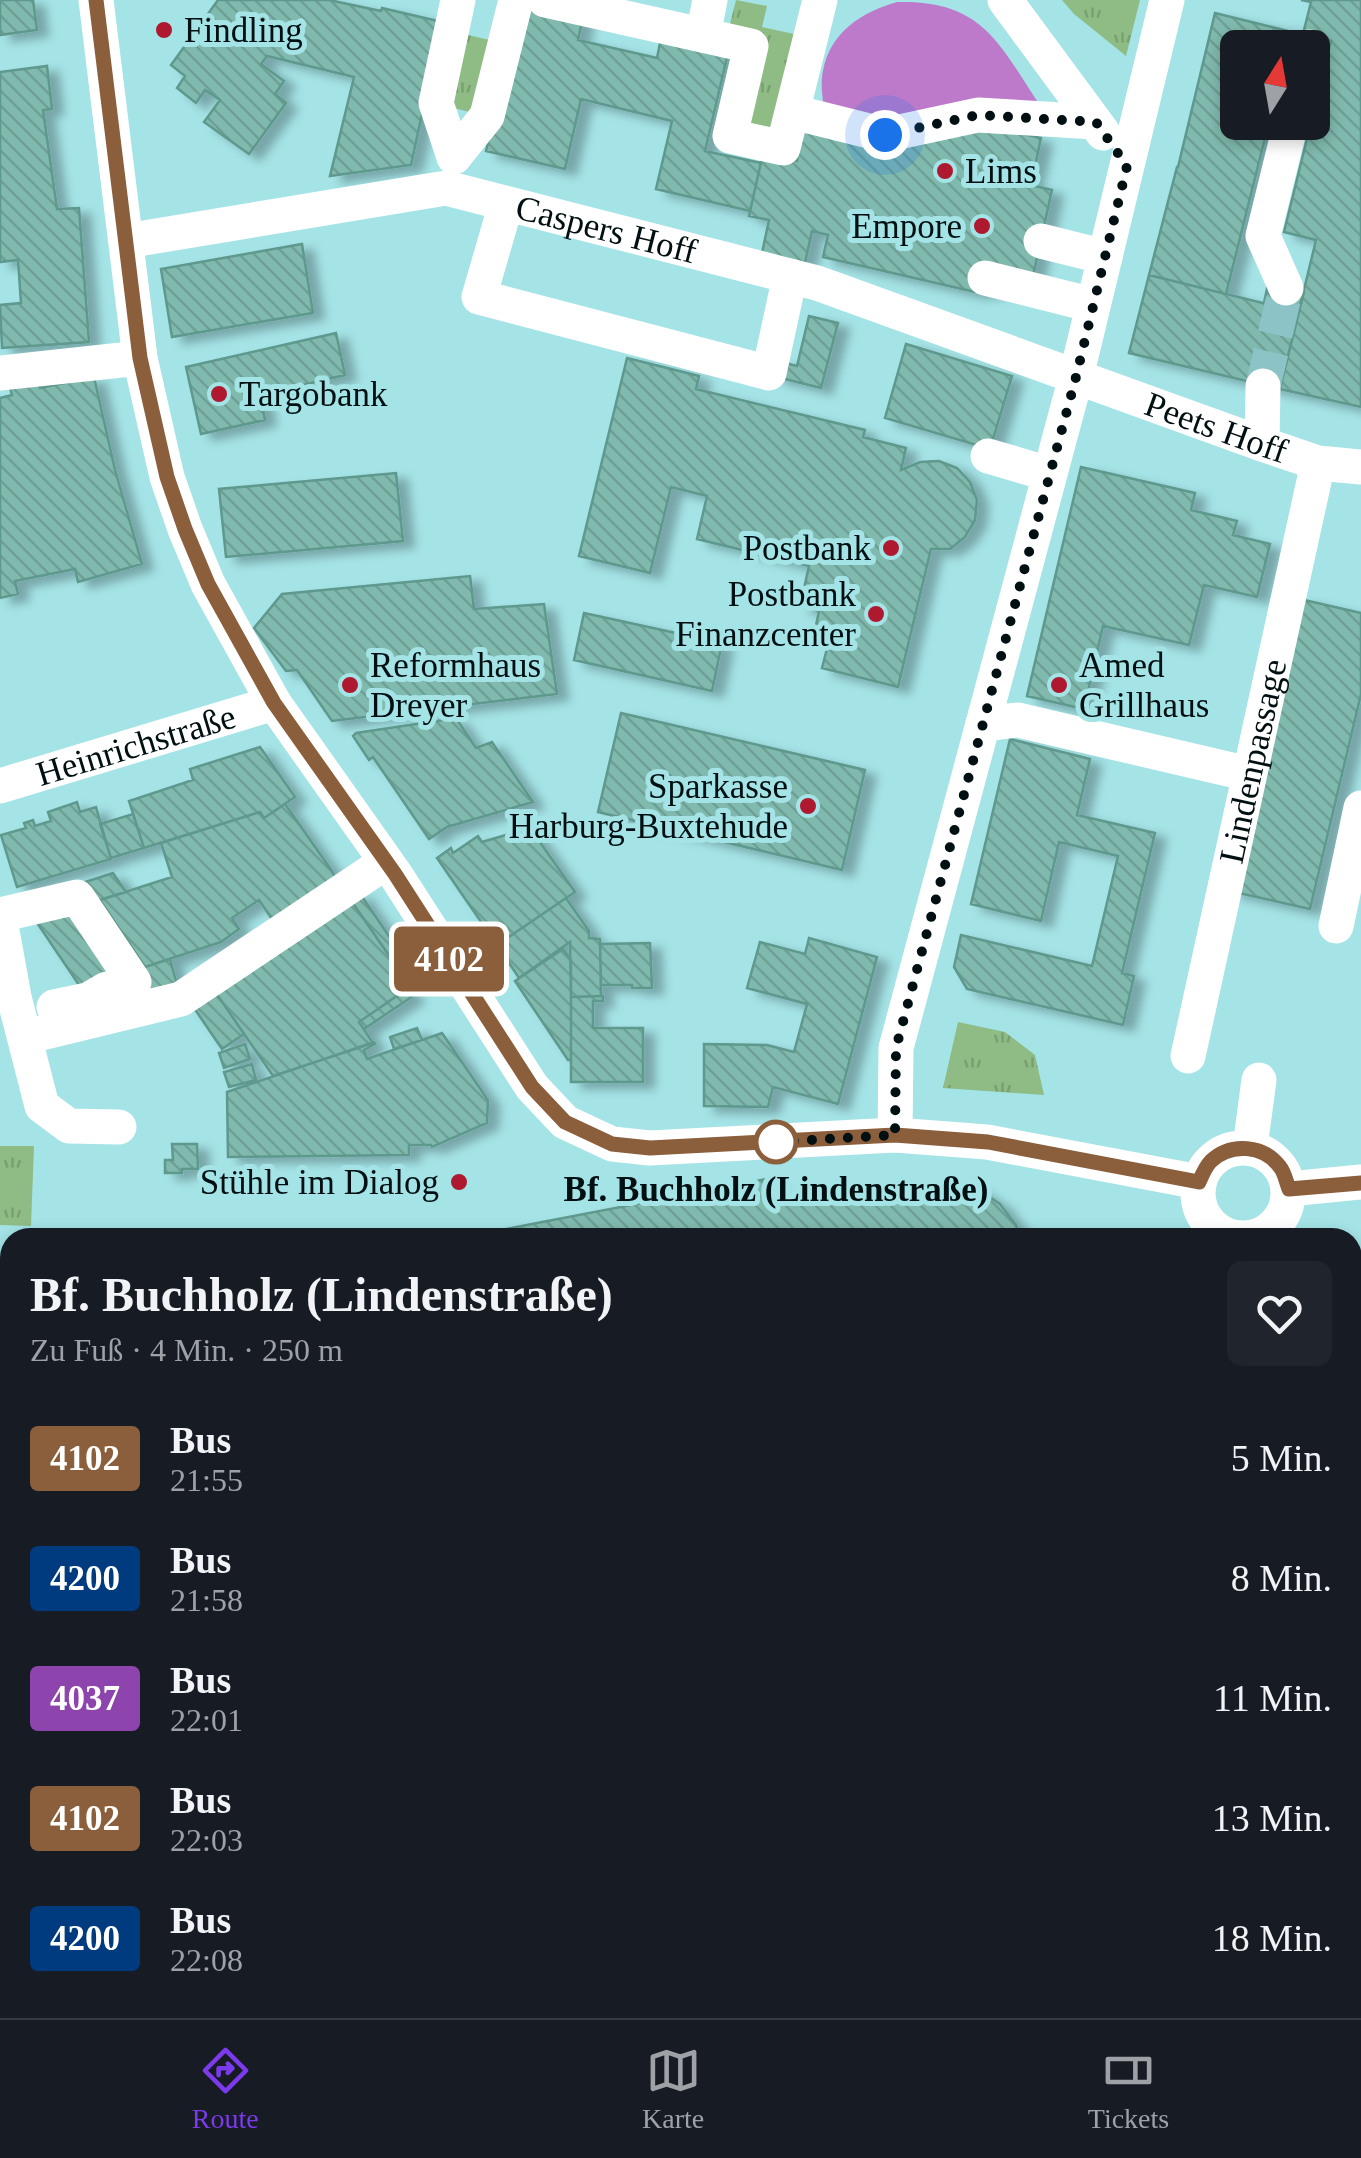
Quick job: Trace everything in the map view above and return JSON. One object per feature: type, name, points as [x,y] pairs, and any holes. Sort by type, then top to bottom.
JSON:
[{"type":"street","points":[[96,0],[140,358],[167,477],[185,529],[208,584],[274,703],[386,862],[532,1087],[565,1122],[612,1144],[682,1147],[895,1135],[988,1142],[1199,1182]]},
{"type":"street","points":[[458,0],[436,102],[454,157],[487,116],[516,0]]},
{"type":"street","points":[[545,0],[750,46],[730,136],[783,148],[820,0]]},
{"type":"street","points":[[703,35],[710,0]]},
{"type":"street","points":[[1004,0],[1127,166]]},
{"type":"street","points":[[895,1135],[896,1048],[1076,377],[1167,0]]},
{"type":"street","points":[[793,112],[885,135],[978,115],[1096,122]]},
{"type":"street","points":[[1286,288],[1264,236],[1287,140]]},
{"type":"street","name":"Caspers Hoff","points":[[126,242],[446,188],[804,280],[1076,377]]},
{"type":"street","points":[[506,204],[479,297],[770,373],[804,280]]},
{"type":"street","points":[[1040,241],[1104,257]]},
{"type":"street","points":[[985,278],[1093,305]]},
{"type":"street","points":[[0,373],[140,358]]},
{"type":"street","name":"Peets Hoff","points":[[1076,377],[1318,463],[1361,468]]},
{"type":"street","points":[[1262,444],[1263,386]]},
{"type":"street","points":[[988,456],[1049,474]]},
{"type":"street","name":"Lindenpassage","points":[[1188,1056],[1318,463]]},
{"type":"street","name":"Heinrichstraße","points":[[0,786],[274,703]]},
{"type":"street","points":[[983,724],[1018,720],[1250,774]]},
{"type":"street","points":[[1336,926],[1361,808]]},
{"type":"street","points":[[14,1012],[181,999],[386,862]]},
{"type":"street","points":[[14,1012],[88,1000],[121,986],[77,897],[0,918],[14,1012],[42,1106],[69,1126],[119,1127]]},
{"type":"street","points":[[1250,1148],[1258,1080]]},
{"type":"street","points":[[1216,1228],[1199,1206],[1199,1182],[1209,1162],[1228,1150],[1250,1148],[1268,1155],[1282,1169],[1289,1189],[1286,1210],[1271,1228]]},
{"type":"street","points":[[1289,1189],[1361,1182]]},
{"type":"green space","points":[[736,0],[767,6],[762,27],[803,36],[778,138],[741,129],[728,32]]},
{"type":"green space","points":[[1062,0],[1140,0],[1126,56],[1074,14]]},
{"type":"green space","points":[[468,35],[498,42],[481,115],[450,107]]},
{"type":"green space","points":[[958,1022],[1005,1032],[1035,1055],[1044,1095],[943,1088]]},
{"type":"green space","points":[[0,1146],[34,1146],[31,1226],[0,1225]]},
{"type":"shaded area","points":[[897,2],[926,3],[968,17],[998,44],[1039,104],[875,123],[824,112],[822,76],[833,45],[860,18]]},
{"type":"building","points":[[0,0],[33,0],[37,30],[0,35]]},
{"type":"building","points":[[218,0],[329,0],[442,22],[411,165],[330,176],[354,77],[267,56],[261,64],[284,81],[275,94],[286,103],[249,154],[204,122],[220,100],[205,90],[196,103],[177,88],[185,76],[171,65]]},
{"type":"building","points":[[1301,0],[1361,0],[1361,407],[1280,389],[1316,240],[1284,232],[1307,140],[1330,140],[1330,30],[1304,30],[1311,2]]},
{"type":"building","points":[[529,4],[583,17],[578,40],[657,58],[662,33],[729,49],[705,151],[761,163],[750,211],[656,189],[672,121],[581,99],[565,169],[486,151],[503,79]]},
{"type":"building","points":[[1215,13],[1284,30],[1220,30],[1220,140],[1264,140],[1226,294],[1149,275]]},
{"type":"building","points":[[47,66],[52,109],[43,110],[57,209],[79,208],[89,342],[2,348],[0,305],[21,303],[18,260],[0,262],[0,72]]},
{"type":"building","points":[[989,126],[1041,138],[1031,185],[1052,190],[1031,285],[975,292],[823,257],[828,235],[812,231],[805,263],[762,253],[769,220],[749,216],[763,153],[797,161],[804,127]]},
{"type":"building","points":[[302,244],[313,313],[172,337],[161,269]]},
{"type":"building","points":[[1149,275],[1299,312],[1280,389],[1129,353]]},
{"type":"building","points":[[1268,284],[1304,292],[1299,312],[1264,303]]},
{"type":"building","points":[[809,316],[838,323],[821,388],[773,376],[777,361],[797,366]]},
{"type":"building","points":[[336,333],[345,375],[260,395],[265,420],[201,434],[186,367]]},
{"type":"building","points":[[906,344],[1012,376],[990,449],[885,418]]},
{"type":"building","points":[[627,358],[699,376],[696,389],[865,430],[863,437],[906,448],[901,470],[920,462],[939,461],[957,468],[970,482],[977,500],[975,520],[965,537],[950,549],[931,549],[898,687],[822,668],[831,633],[815,630],[819,611],[800,606],[809,566],[697,539],[707,496],[671,487],[650,573],[579,556]]},
{"type":"building","points":[[37,377],[40,388],[94,377],[142,564],[78,582],[75,569],[15,581],[18,594],[0,598],[0,398],[12,395],[9,384]]},
{"type":"building","points":[[1081,467],[1195,493],[1191,510],[1237,521],[1233,535],[1270,544],[1257,597],[1204,585],[1189,645],[1103,626],[1084,709],[1027,696]]},
{"type":"building","points":[[396,473],[403,541],[226,557],[219,489]]},
{"type":"building","points":[[470,576],[474,609],[544,604],[557,694],[332,721],[297,670],[286,671],[254,628],[282,594]]},
{"type":"building","points":[[1300,599],[1361,613],[1361,694],[1310,909],[1230,891]]},
{"type":"building","points":[[584,613],[722,643],[712,691],[574,660]]},
{"type":"building","points":[[621,713],[865,770],[842,870],[598,812]]},
{"type":"building","points":[[456,718],[476,748],[492,742],[533,802],[447,827],[429,839],[373,757],[369,760],[353,736]]},
{"type":"building","points":[[1010,739],[1090,759],[1077,815],[1155,833],[1122,973],[1134,976],[1123,1025],[967,989],[954,967],[961,935],[1092,966],[1118,856],[1059,842],[1041,921],[971,904]]},
{"type":"building","points":[[260,747],[295,797],[264,818],[260,812],[144,848],[129,801],[193,780],[190,769]]},
{"type":"building","points":[[77,802],[80,812],[96,807],[111,859],[17,887],[1,835],[26,828],[24,823],[33,820],[35,826],[51,821],[48,812]]},
{"type":"building","points":[[285,804],[339,886],[278,928],[259,900],[232,918],[239,929],[221,942],[145,967],[100,900],[172,877],[161,843],[260,812],[264,818]]},
{"type":"building","points":[[133,814],[144,848],[111,858],[100,824]]},
{"type":"building","points":[[530,828],[575,892],[497,945],[437,858],[451,848],[453,853],[478,836],[482,842]]},
{"type":"building","points":[[113,873],[126,892],[100,900],[145,967],[170,959],[177,985],[119,1000],[83,991],[31,914],[51,893]]},
{"type":"building","points":[[359,892],[414,973],[405,979],[350,899]]},
{"type":"building","points":[[566,898],[589,931],[589,938],[600,939],[601,996],[571,997],[570,942],[519,978],[497,945]]},
{"type":"building","points":[[350,899],[406,980],[403,982],[407,989],[359,1022],[373,1043],[273,1076],[214,990]]},
{"type":"building","points":[[809,938],[877,957],[838,1104],[773,1087],[768,1107],[704,1106],[704,1044],[767,1045],[794,1052],[807,1004],[747,988],[760,942],[805,954]]},
{"type":"building","points":[[650,942],[652,988],[601,985],[600,944]]},
{"type":"building","points":[[563,949],[571,960],[571,1060],[515,981]]},
{"type":"building","points":[[407,989],[413,996],[364,1029],[359,1022]]},
{"type":"building","points":[[214,990],[244,1034],[222,1049],[192,1005]]},
{"type":"building","points":[[603,996],[603,1001],[593,1001],[593,1028],[643,1028],[643,1082],[571,1082],[571,997]]},
{"type":"building","points":[[417,1028],[422,1040],[394,1049],[390,1037]]},
{"type":"building","points":[[442,1033],[488,1100],[487,1123],[432,1147],[409,1145],[409,1155],[228,1157],[227,1092],[374,1042],[364,1050],[367,1059]]},
{"type":"building","points":[[245,1044],[250,1059],[224,1068],[219,1053]]},
{"type":"building","points":[[252,1064],[256,1080],[229,1087],[224,1072]]},
{"type":"building","points":[[172,1144],[197,1144],[198,1169],[165,1173],[165,1160],[173,1160]]},
{"type":"building","points":[[772,1178],[777,1204],[878,1184],[880,1193],[953,1182],[978,1189],[1000,1204],[1017,1228],[511,1228]]},
{"type":"tunnel","points":[[1263,386],[1286,288]]},
{"type":"bus line","name":"4102","points":[[96,0],[140,358],[167,477],[185,529],[208,584],[274,703],[395,874],[532,1087],[565,1122],[612,1144],[650,1148],[895,1135],[988,1142],[1199,1182],[1209,1162],[1228,1150],[1250,1148],[1268,1155],[1282,1169],[1289,1189],[1361,1183]]},
{"type":"place","name":"Findling","points":[[164,30]]},
{"type":"place","name":"Lims","points":[[945,171]]},
{"type":"place","name":"Empore","points":[[982,226]]},
{"type":"place","name":"Targobank","points":[[219,394]]},
{"type":"place","name":"Postbank","points":[[891,548]]},
{"type":"place","name":"Postbank Finanzcenter","points":[[876,614]]},
{"type":"place","name":"Reformhaus Dreyer","points":[[350,685]]},
{"type":"place","name":"Amed Grillhaus","points":[[1059,685]]},
{"type":"place","name":"Sparkasse Harburg-Buxtehude","points":[[808,806]]},
{"type":"place","name":"Bf. Buchholz (Lindenstraße)","points":[[776,1142]]},
{"type":"place","name":"Stühle im Dialog","points":[[459,1182]]},
{"type":"route","points":[[776,1142],[895,1135],[896,1048],[1076,377],[1127,166],[1096,122],[978,115],[885,135]]}]
